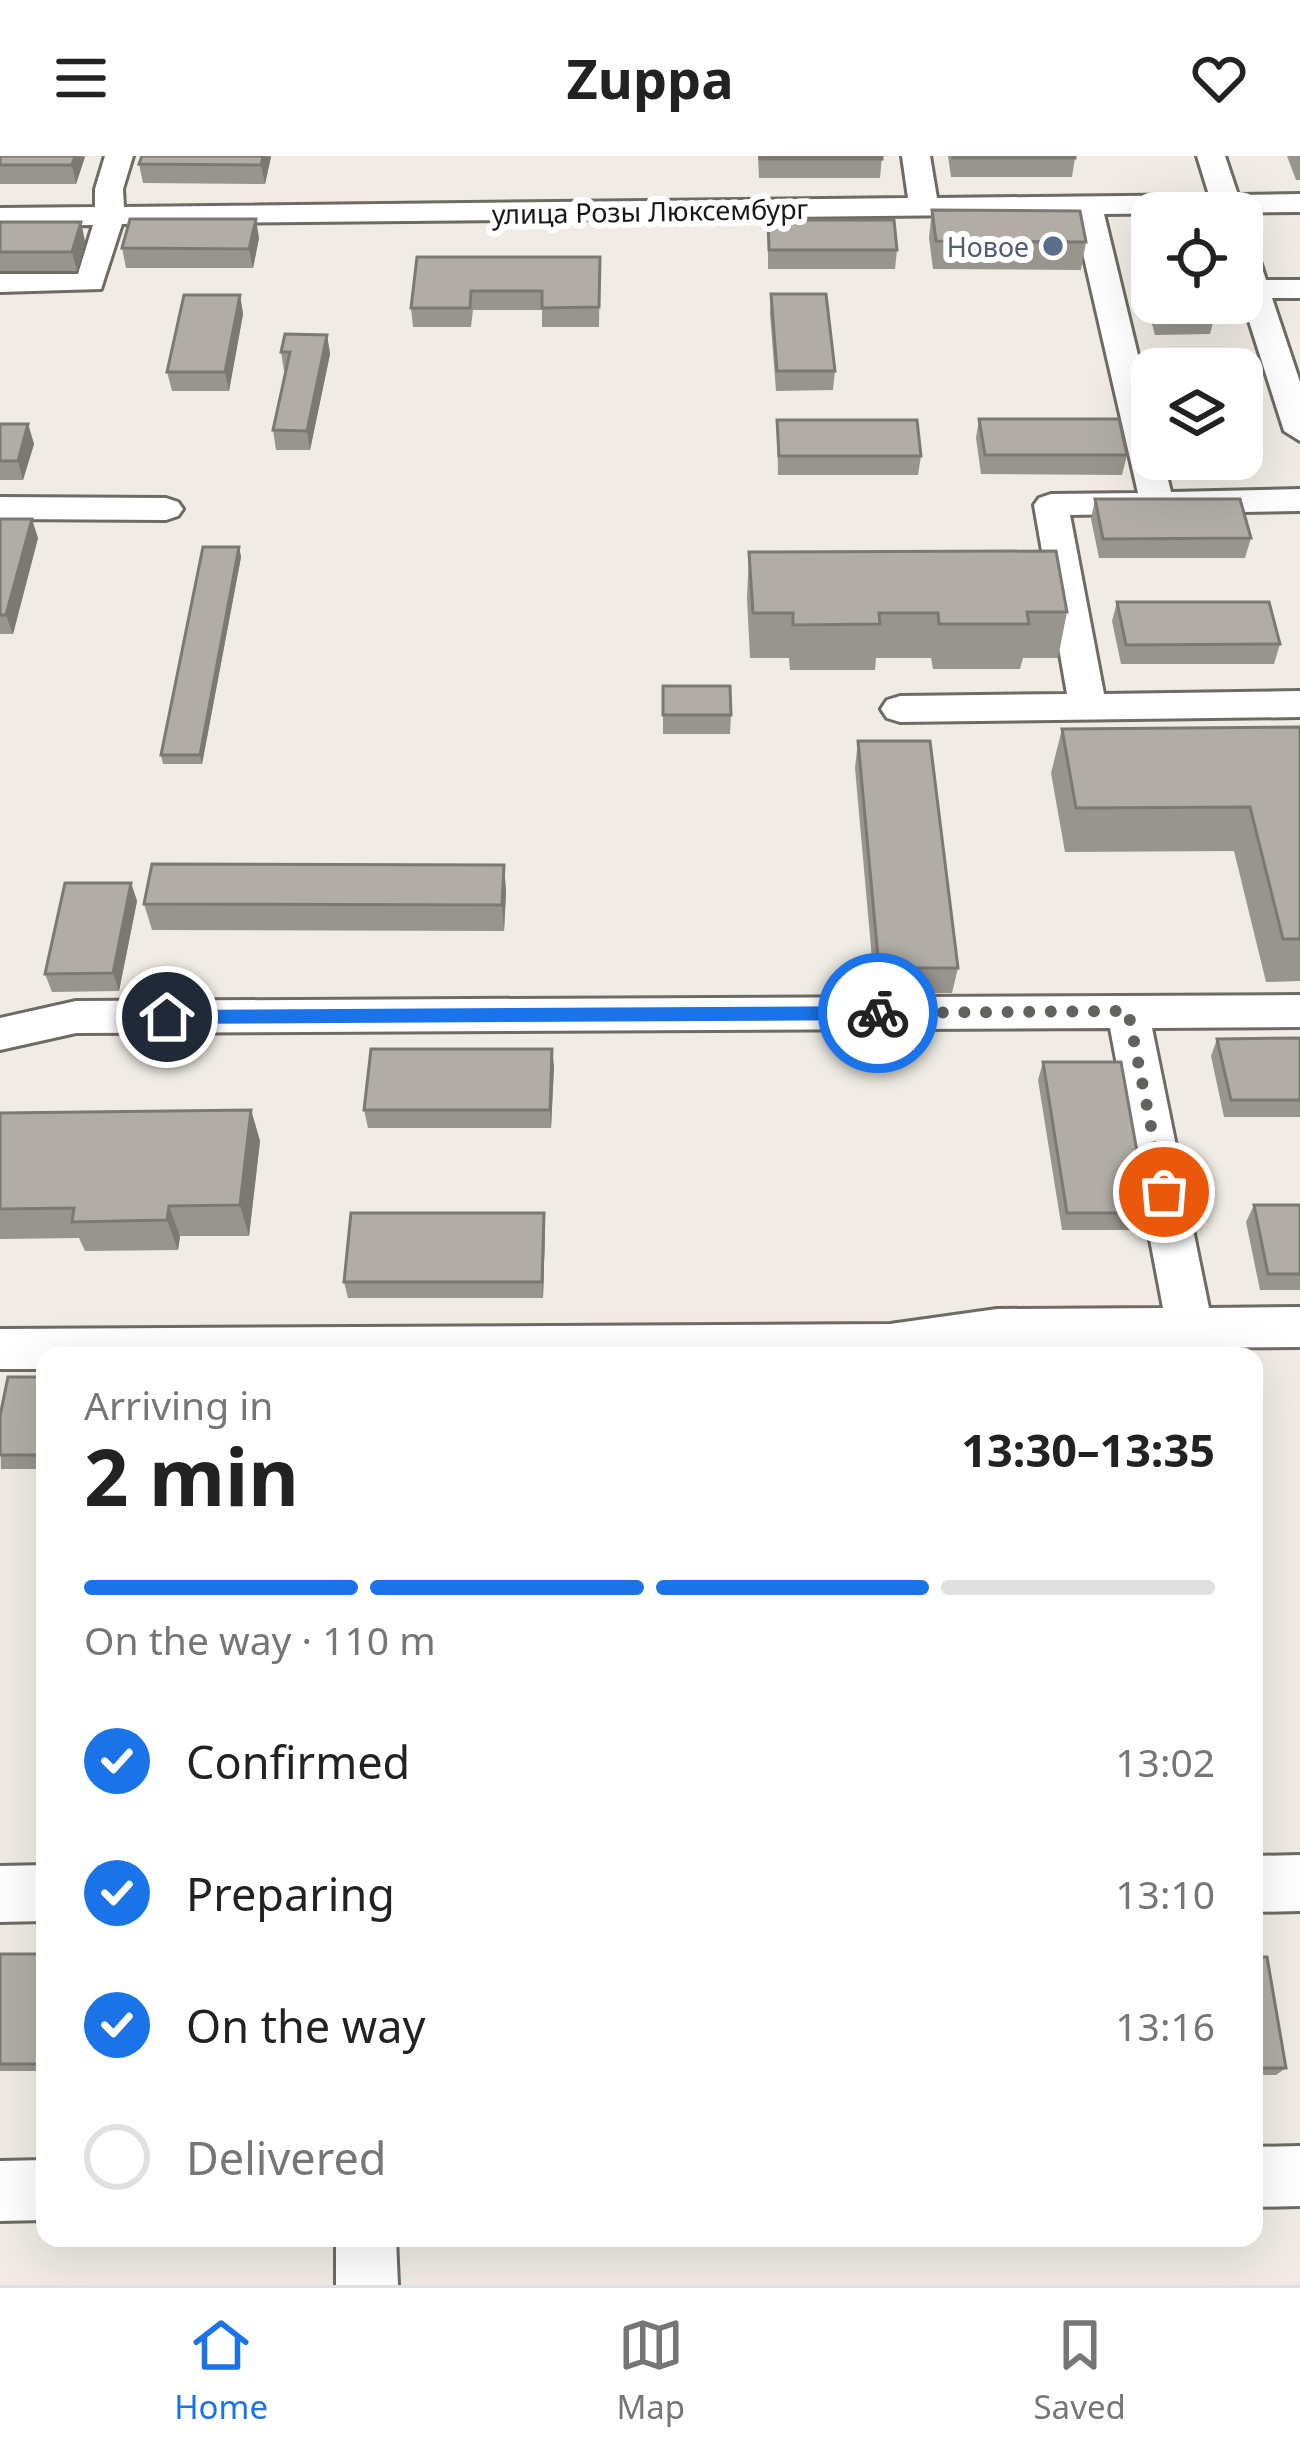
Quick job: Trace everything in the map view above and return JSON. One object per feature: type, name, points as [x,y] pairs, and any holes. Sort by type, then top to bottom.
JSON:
[{"type":"street","points":[[0,283],[90,283],[110,216],[109,189],[119,156]]},
{"type":"street","points":[[916,156],[924,209]]},
{"type":"street","points":[[1211,156],[1223,192]]},
{"type":"street","name":"улица Розы Люксембург","points":[[1263,206],[1300,203]]},
{"type":"street","points":[[1087,206],[1157,502]]},
{"type":"street","name":"улица Розы Люксембург","points":[[0,217],[1131,207]]},
{"type":"street","points":[[1263,289],[1300,289]]},
{"type":"street","points":[[1263,317],[1300,431]]},
{"type":"street","points":[[1088,707],[1051,505],[1300,500]]},
{"type":"street","points":[[0,508],[166,508]]},
{"type":"street","points":[[900,709],[1300,704]]},
{"type":"street","points":[[1128,1011],[1190,1328]]},
{"type":"street","points":[[0,1034],[76,1017],[1300,1011]]},
{"type":"street","points":[[905,1347],[997,1329],[1300,1327]]},
{"type":"street","points":[[0,1349],[36,1349]]},
{"type":"street","points":[[1263,1884],[1300,1883]]},
{"type":"street","points":[[0,1894],[36,1893]]},
{"type":"street","points":[[1263,2177],[1300,2176]]},
{"type":"street","points":[[0,2191],[36,2190]]},
{"type":"street","points":[[366,2247],[367,2285]]},
{"type":"building","points":[[0,156],[75,156],[72,165],[0,165]]},
{"type":"building","points":[[142,156],[263,156],[261,165],[139,164]]},
{"type":"building","points":[[882,156],[882,159],[760,159]]},
{"type":"building","points":[[1075,156],[1075,158],[953,158]]},
{"type":"building","points":[[932,210],[1080,211],[1086,242],[936,241]]},
{"type":"building","points":[[130,219],[256,219],[249,249],[122,248]]},
{"type":"building","points":[[768,220],[894,220],[897,250],[769,250]]},
{"type":"building","points":[[0,222],[81,222],[72,252],[0,252]]},
{"type":"building","points":[[417,257],[600,257],[599,307],[542,308],[542,291],[471,291],[470,308],[411,308]]},
{"type":"building","points":[[771,294],[826,294],[835,371],[777,371]]},
{"type":"building","points":[[184,295],[240,295],[225,372],[167,372]]},
{"type":"building","points":[[285,334],[327,335],[307,431],[273,430],[290,352],[281,352]]},
{"type":"building","points":[[979,419],[1119,419],[1127,455],[985,455]]},
{"type":"building","points":[[777,420],[917,420],[921,456],[779,456]]},
{"type":"building","points":[[0,424],[28,424],[18,461],[0,461]]},
{"type":"building","points":[[1095,499],[1240,499],[1251,538],[1103,539]]},
{"type":"building","points":[[0,519],[32,519],[6,615],[0,615]]},
{"type":"building","points":[[203,547],[239,547],[200,755],[161,755]]},
{"type":"building","points":[[1056,551],[1067,612],[1027,612],[1029,624],[939,624],[938,613],[879,613],[880,624],[793,625],[793,613],[753,613],[749,552]]},
{"type":"building","points":[[1117,602],[1269,602],[1280,644],[1126,645]]},
{"type":"building","points":[[663,686],[730,686],[731,715],[663,715]]},
{"type":"building","points":[[1300,727],[1300,939],[1283,939],[1250,807],[1076,808],[1062,729]]},
{"type":"building","points":[[858,741],[930,741],[958,968],[879,968]]},
{"type":"building","points":[[152,864],[504,865],[502,905],[144,904]]},
{"type":"building","points":[[65,883],[131,883],[113,973],[45,974]]},
{"type":"building","points":[[1300,1038],[1300,1100],[1231,1100],[1217,1039]]},
{"type":"building","points":[[371,1049],[552,1049],[550,1110],[364,1110]]},
{"type":"building","points":[[1043,1062],[1121,1062],[1148,1213],[1067,1213]]},
{"type":"building","points":[[251,1110],[240,1205],[169,1206],[167,1220],[72,1222],[74,1208],[0,1209],[0,1113]]},
{"type":"building","points":[[1254,1205],[1300,1205],[1300,1274],[1268,1274]]},
{"type":"building","points":[[351,1213],[544,1213],[542,1282],[344,1282]]},
{"type":"building","points":[[8,1377],[36,1377],[36,1455],[0,1455],[0,1416]]},
{"type":"building","points":[[0,1954],[36,1954],[36,2064],[0,2064]]},
{"type":"building","points":[[1263,1957],[1267,1957],[1286,2068],[1263,2068]]},
{"type":"way so far","points":[[878,1013],[1128,1011],[1164,1192]]},
{"type":"place","name":"Новое","points":[[1053,246]]},
{"type":"route","points":[[167,1017],[878,1013]]}]
